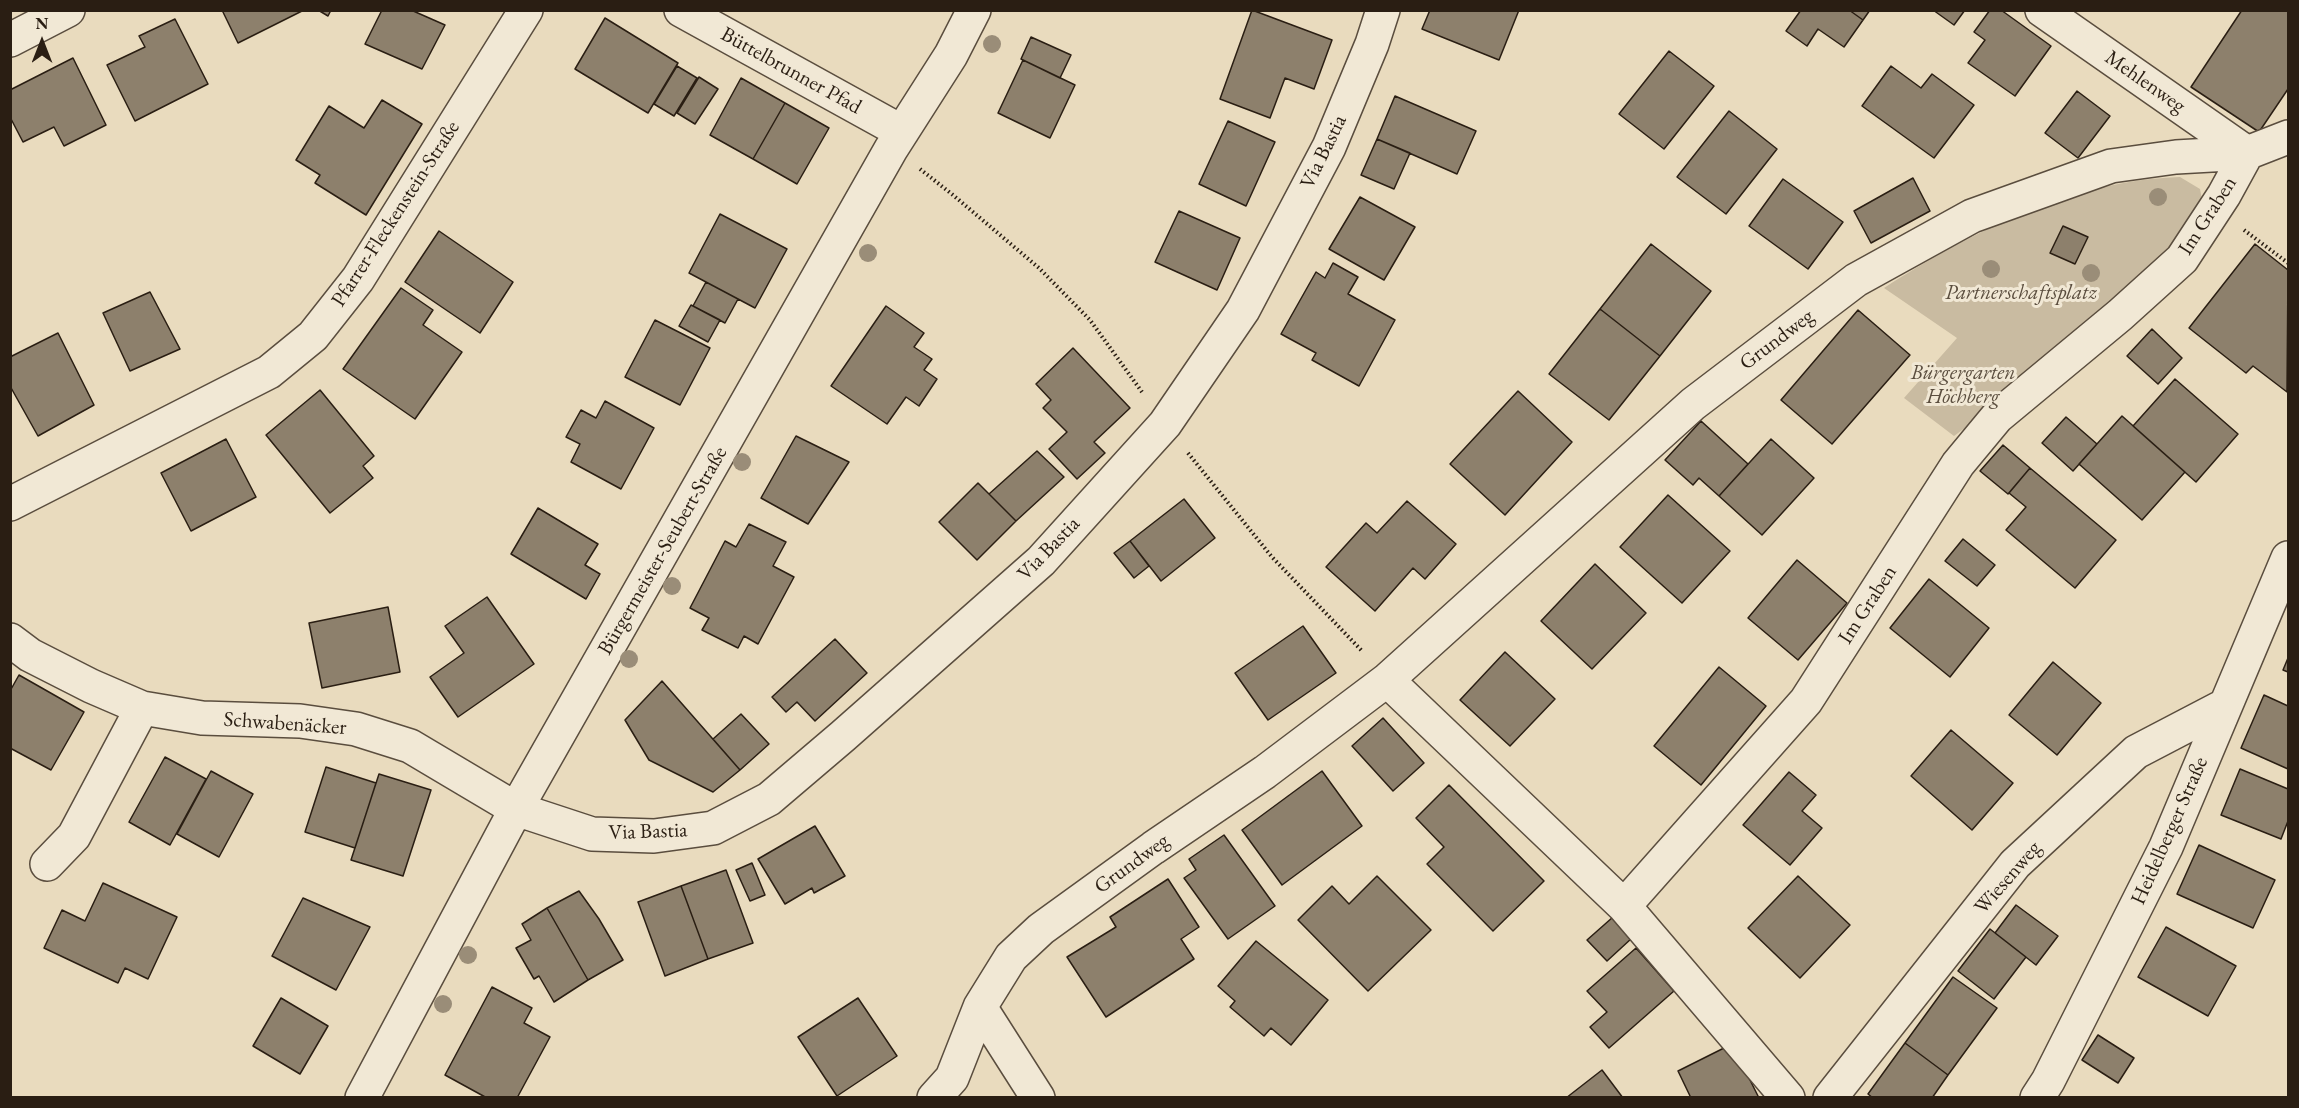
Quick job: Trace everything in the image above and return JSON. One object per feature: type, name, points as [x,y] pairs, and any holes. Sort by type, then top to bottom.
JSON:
[{"type":"street","points":[[10,40],[69,10]]},
{"type":"street","name":"Pfarrer-Fleckenstein-Straße","points":[[10,504],[269,372],[312,336],[358,279],[526,10]]},
{"type":"street","name":"Büttelbrunner Pfad","points":[[681,10],[902,132]]},
{"type":"street","name":"Bürgermeister-Seubert-Straße","points":[[362,1098],[516,809],[902,132],[951,55],[974,10]]},
{"type":"street","name":"Via Bastia","points":[[516,809],[592,834],[654,836],[713,828],[768,799],[1041,561],[1165,424],[1243,310],[1329,147],[1372,44],[1383,10]]},
{"type":"street","name":"Mehlenweg","points":[[2042,10],[2218,119],[2247,153]]},
{"type":"street","name":"Im Graben","points":[[1624,906],[1806,701],[1958,464],[1997,417],[2120,315],[2182,259],[2247,153],[2289,137]]},
{"type":"street","name":"Grundweg","points":[[934,1098],[952,1078],[980,1006],[1011,957],[1041,929],[1153,848],[1265,772],[1387,680],[1693,404],[1856,280],[1972,216],[2111,166],[2176,157],[2247,153]]},
{"type":"street","name":"Heidelberger Straße","points":[[2037,1098],[2048,1081],[2166,847],[2289,558]]},
{"type":"street","name":"Schwabenäcker","points":[[10,640],[30,656],[142,708],[202,718],[300,721],[356,729],[410,746],[516,809]]},
{"type":"street","points":[[1387,680],[1624,906],[1788,1098]]},
{"type":"street","name":"Wiesenweg","points":[[1830,1098],[2015,864],[2136,752],[2226,705]]},
{"type":"street","points":[[47,864],[74,836],[142,708]]},
{"type":"street","points":[[980,1006],[1038,1098]]},
{"type":"path","points":[[934,179],[1039,268],[1090,320],[1138,386]]},
{"type":"path","points":[[2215,208],[2289,263]]},
{"type":"path","points":[[1199,465],[1272,557],[1350,637]]},
{"type":"green space","name":"Partnerschaftsplatz","points":[[2180,177],[2200,189],[2204,210],[2189,232],[2025,384],[1954,436],[1904,398],[1957,338],[1884,288],[1952,247],[2025,213],[2101,188],[2140,180]]},
{"type":"building","points":[[222,10],[302,10],[302,11],[238,43]]},
{"type":"building","points":[[318,10],[331,10],[328,16]]},
{"type":"building","points":[[382,10],[411,10],[445,25],[422,69],[365,44]]},
{"type":"building","points":[[1252,10],[1332,40],[1314,89],[1285,78],[1270,118],[1220,99]]},
{"type":"building","points":[[1430,10],[1519,10],[1499,60],[1422,29]]},
{"type":"building","points":[[1801,10],[1849,10],[1863,20],[1844,47],[1818,29],[1807,46],[1786,31]]},
{"type":"building","points":[[1849,10],[1870,10],[1863,20]]},
{"type":"building","points":[[1933,10],[1965,10],[1954,25]]},
{"type":"building","points":[[1990,10],[2001,10],[2051,46],[2015,96],[1968,63],[1985,40],[1974,32]]},
{"type":"building","points":[[2242,10],[2288,10],[2288,89],[2259,132],[2191,87]]},
{"type":"building","points":[[605,18],[678,63],[648,113],[575,69]]},
{"type":"building","points":[[175,19],[208,84],[135,121],[107,65],[145,47],[139,36]]},
{"type":"building","points":[[1031,37],[1071,55],[1060,78],[1021,59]]},
{"type":"building","points":[[1669,51],[1714,86],[1664,149],[1619,114]]},
{"type":"building","points":[[73,58],[106,125],[64,146],[54,127],[23,142],[10,117],[10,90]]},
{"type":"building","points":[[1023,60],[1075,85],[1050,138],[998,113]]},
{"type":"building","points":[[677,66],[697,78],[674,116],[654,104]]},
{"type":"building","points":[[1891,66],[1921,88],[1932,74],[1974,105],[1934,158],[1862,106]]},
{"type":"building","points":[[699,77],[718,89],[695,124],[677,113]]},
{"type":"building","points":[[741,78],[785,103],[753,159],[710,135]]},
{"type":"building","points":[[2077,91],[2110,116],[2078,158],[2045,133]]},
{"type":"building","points":[[1395,96],[1476,131],[1457,174],[1377,139]]},
{"type":"building","points":[[382,100],[422,124],[366,215],[315,183],[320,175],[296,160],[329,106],[364,128]]},
{"type":"building","points":[[785,103],[829,128],[797,184],[753,159]]},
{"type":"building","points":[[1729,111],[1777,149],[1726,214],[1677,177]]},
{"type":"building","points":[[1228,121],[1275,142],[1246,206],[1199,184]]},
{"type":"building","points":[[1377,139],[1410,153],[1394,189],[1361,175]]},
{"type":"building","points":[[1913,178],[1930,211],[1871,243],[1854,211]]},
{"type":"building","points":[[1783,179],[1843,222],[1808,269],[1749,226]]},
{"type":"building","points":[[1360,197],[1415,227],[1384,280],[1329,249]]},
{"type":"building","points":[[1179,211],[1240,238],[1217,290],[1155,262]]},
{"type":"building","points":[[720,214],[787,249],[755,308],[689,273]]},
{"type":"building","points":[[2063,226],[2088,237],[2075,264],[2050,253]]},
{"type":"building","points":[[439,231],[513,282],[480,333],[405,282]]},
{"type":"building","points":[[1651,244],[1711,291],[1660,356],[1600,309]]},
{"type":"building","points":[[2255,244],[2288,270],[2287,392],[2253,366],[2246,373],[2189,328]]},
{"type":"building","points":[[1333,263],[1358,277],[1348,294],[1395,320],[1359,386],[1312,360],[1316,353],[1281,334],[1316,272],[1325,278]]},
{"type":"building","points":[[706,282],[738,299],[725,323],[693,306]]},
{"type":"building","points":[[401,288],[433,310],[423,325],[462,352],[415,419],[343,369]]},
{"type":"building","points":[[150,292],[180,349],[130,371],[103,313]]},
{"type":"building","points":[[691,305],[720,320],[708,342],[679,326]]},
{"type":"building","points":[[886,306],[924,333],[914,347],[932,359],[924,370],[937,379],[919,406],[906,397],[887,424],[831,386]]},
{"type":"building","points":[[1600,309],[1660,356],[1609,420],[1549,374]]},
{"type":"building","points":[[1858,310],[1910,355],[1832,444],[1781,400]]},
{"type":"building","points":[[655,320],[710,348],[680,405],[625,377]]},
{"type":"building","points":[[2152,329],[2182,358],[2158,384],[2127,356]]},
{"type":"building","points":[[58,333],[94,405],[38,436],[10,386],[10,357]]},
{"type":"building","points":[[1073,348],[1130,408],[1094,442],[1105,453],[1077,479],[1049,449],[1067,432],[1043,408],[1051,400],[1036,384]]},
{"type":"building","points":[[2175,379],[2238,434],[2196,482],[2133,426]]},
{"type":"building","points":[[320,390],[374,456],[363,466],[373,478],[330,513],[266,435]]},
{"type":"building","points":[[1518,391],[1572,442],[1505,515],[1450,464]]},
{"type":"building","points":[[605,401],[654,428],[621,489],[571,462],[580,444],[566,437],[581,410],[596,418]]},
{"type":"building","points":[[2122,416],[2185,472],[2142,520],[2079,464]]},
{"type":"building","points":[[2066,417],[2097,444],[2073,471],[2042,443]]},
{"type":"building","points":[[1701,421],[1748,464],[1719,496],[1699,478],[1693,485],[1665,460]]},
{"type":"building","points":[[796,436],[849,462],[808,524],[761,498]]},
{"type":"building","points":[[226,439],[256,497],[191,531],[161,473]]},
{"type":"building","points":[[1771,439],[1814,478],[1762,535],[1719,496]]},
{"type":"building","points":[[2003,445],[2030,468],[2008,494],[1980,471]]},
{"type":"building","points":[[1037,451],[1064,477],[1016,521],[989,494]]},
{"type":"building","points":[[2030,468],[2116,540],[2075,588],[2006,530],[2026,507],[2009,493]]},
{"type":"building","points":[[978,483],[1016,521],[977,560],[939,522]]},
{"type":"building","points":[[1668,495],[1730,551],[1682,603],[1620,547]]},
{"type":"building","points":[[1184,499],[1215,538],[1161,581],[1130,541]]},
{"type":"building","points":[[1407,501],[1456,544],[1425,579],[1413,568],[1375,611],[1326,567],[1366,523],[1377,533]]},
{"type":"building","points":[[538,508],[598,544],[585,565],[600,574],[586,599],[511,554]]},
{"type":"building","points":[[749,524],[786,542],[773,566],[794,577],[758,644],[744,636],[738,648],[702,630],[709,618],[690,608],[725,541],[736,547]]},
{"type":"building","points":[[1963,539],[1995,565],[1977,586],[1945,561]]},
{"type":"building","points":[[1130,541],[1149,566],[1134,578],[1114,553]]},
{"type":"building","points":[[1797,560],[1847,603],[1798,660],[1748,618]]},
{"type":"building","points":[[1595,564],[1646,613],[1592,669],[1541,621]]},
{"type":"building","points":[[1929,579],[1989,628],[1950,677],[1890,628]]},
{"type":"building","points":[[487,597],[534,664],[458,717],[430,677],[464,653],[445,626]]},
{"type":"building","points":[[388,607],[400,672],[322,688],[309,623]]},
{"type":"building","points":[[1303,626],[1336,673],[1268,720],[1235,673]]},
{"type":"building","points":[[835,639],[867,673],[815,721],[797,702],[786,712],[772,697]]},
{"type":"building","points":[[1505,652],[1555,699],[1510,746],[1460,700]]},
{"type":"building","points":[[2288,658],[2288,672],[2283,670]]},
{"type":"building","points":[[2053,662],[2101,703],[2057,755],[2009,715]]},
{"type":"building","points":[[1719,667],[1766,706],[1701,785],[1654,746]]},
{"type":"building","points":[[19,675],[84,712],[51,770],[10,748],[10,691]]},
{"type":"building","points":[[662,681],[740,770],[713,792],[649,760],[625,720]]},
{"type":"building","points":[[2264,695],[2288,706],[2288,769],[2241,748]]},
{"type":"building","points":[[741,714],[769,744],[740,770],[713,739]]},
{"type":"building","points":[[1383,718],[1424,763],[1393,791],[1352,746]]},
{"type":"building","points":[[1951,730],[2013,783],[1972,830],[1911,776]]},
{"type":"building","points":[[165,757],[206,779],[170,845],[129,822]]},
{"type":"building","points":[[326,767],[376,783],[355,848],[305,832]]},
{"type":"building","points":[[2240,769],[2288,789],[2288,821],[2281,839],[2221,815]]},
{"type":"building","points":[[211,771],[253,794],[219,857],[177,834]]},
{"type":"building","points":[[1322,771],[1362,826],[1282,885],[1242,830]]},
{"type":"building","points":[[1789,772],[1816,795],[1802,811],[1822,828],[1790,865],[1743,825]]},
{"type":"building","points":[[379,774],[431,790],[403,876],[351,860]]},
{"type":"building","points":[[1449,785],[1544,881],[1493,931],[1427,864],[1444,847],[1416,818]]},
{"type":"building","points":[[815,826],[845,876],[814,893],[812,888],[785,904],[758,859]]},
{"type":"building","points":[[1224,835],[1275,906],[1228,939],[1184,878],[1196,870],[1189,859]]},
{"type":"building","points":[[2199,845],[2275,880],[2253,928],[2177,894]]},
{"type":"building","points":[[752,863],[765,895],[750,901],[736,870]]},
{"type":"building","points":[[726,870],[753,943],[708,959],[681,886]]},
{"type":"building","points":[[1377,876],[1431,930],[1368,991],[1298,920],[1332,886],[1349,904]]},
{"type":"building","points":[[1798,876],[1850,925],[1800,978],[1748,928]]},
{"type":"building","points":[[1168,879],[1199,927],[1181,939],[1194,959],[1106,1017],[1067,957],[1116,927],[1110,917]]},
{"type":"building","points":[[103,883],[177,917],[148,979],[125,968],[118,983],[44,948],[62,910],[85,921]]},
{"type":"building","points":[[681,886],[708,959],[665,976],[638,902]]},
{"type":"building","points":[[579,891],[599,919],[623,960],[588,980],[547,908]]},
{"type":"building","points":[[303,898],[370,927],[336,990],[272,956]]},
{"type":"building","points":[[2016,905],[2058,936],[2036,965],[1995,933]]},
{"type":"building","points":[[547,908],[588,980],[554,1002],[539,976],[534,979],[516,948],[531,940],[522,924]]},
{"type":"building","points":[[1613,917],[1632,938],[1607,961],[1587,940]]},
{"type":"building","points":[[2166,927],[2236,966],[2208,1016],[2138,977]]},
{"type":"building","points":[[1990,929],[2026,957],[1994,999],[1958,971]]},
{"type":"building","points":[[1256,941],[1328,1000],[1291,1045],[1271,1028],[1264,1036],[1230,1007],[1235,1001],[1218,986]]},
{"type":"building","points":[[1636,948],[1674,991],[1609,1048],[1590,1027],[1607,1012],[1587,991]]},
{"type":"building","points":[[1953,977],[1997,1008],[1948,1075],[1905,1043]]},
{"type":"building","points":[[492,987],[532,1008],[524,1023],[550,1037],[517,1098],[487,1098],[445,1075]]},
{"type":"building","points":[[281,998],[328,1026],[300,1074],[253,1046]]},
{"type":"building","points":[[858,998],[897,1056],[837,1096],[798,1037]]},
{"type":"building","points":[[2098,1035],[2134,1058],[2118,1083],[2082,1060]]},
{"type":"building","points":[[1905,1043],[1948,1075],[1932,1098],[1873,1098],[1868,1094]]},
{"type":"building","points":[[1732,1044],[1759,1098],[1691,1098],[1678,1071]]},
{"type":"building","points":[[1602,1070],[1623,1098],[1566,1098]]},
{"type":"park label","name":"Bürgergarten Höchberg","points":[[1963,385]]}]
